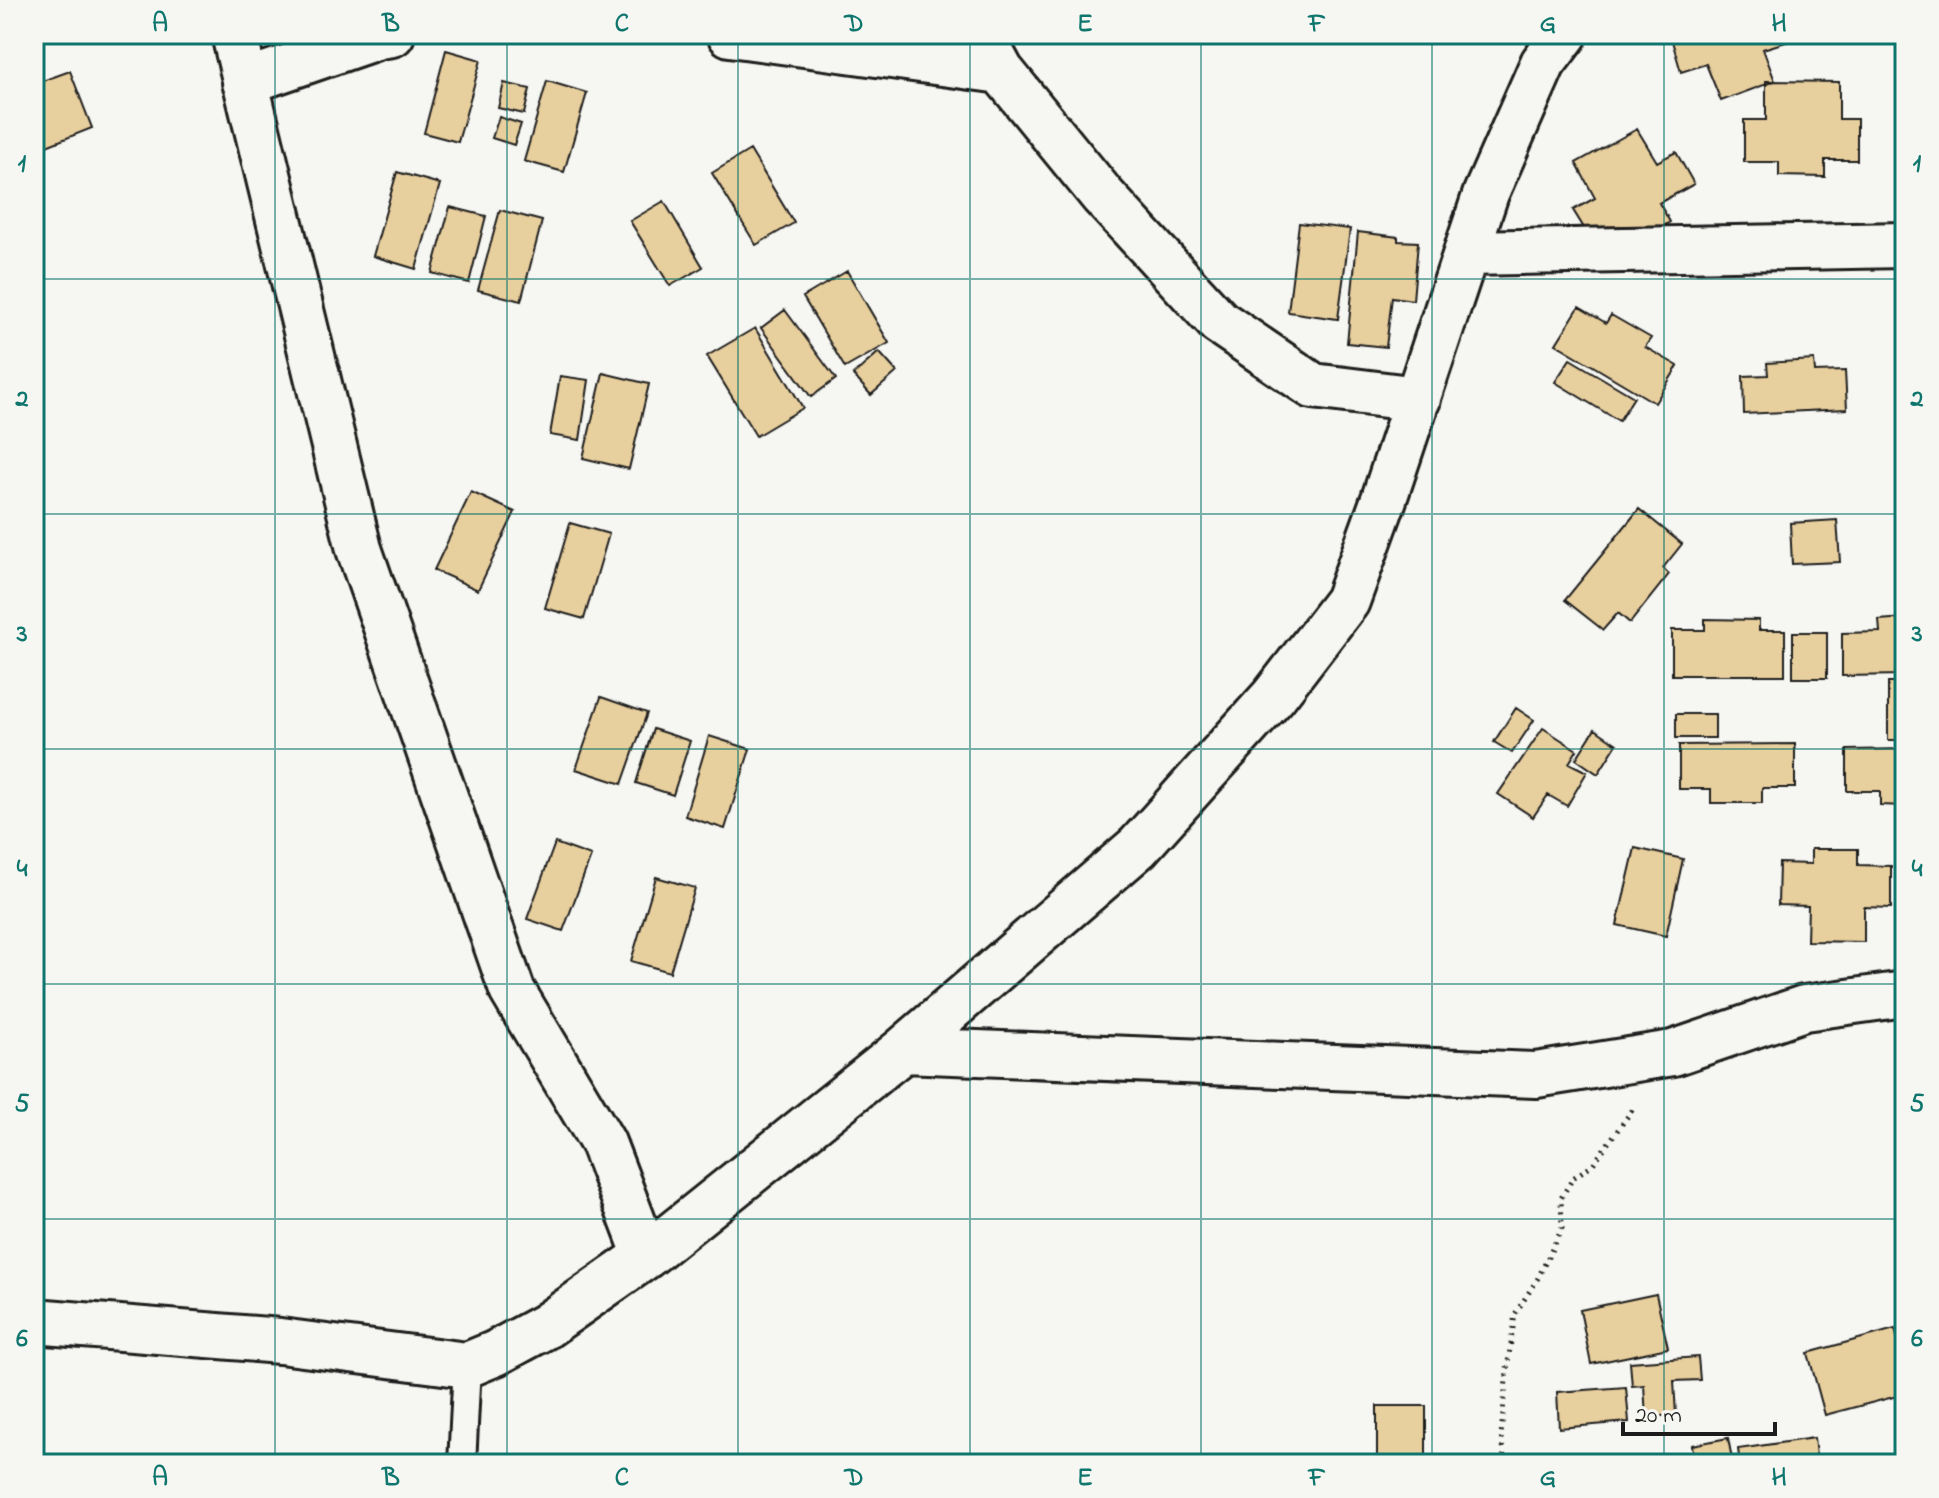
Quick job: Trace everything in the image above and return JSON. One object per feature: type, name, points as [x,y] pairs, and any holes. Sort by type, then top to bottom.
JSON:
[{"type":"street","points":[[234,34],[364,564],[512,990],[603,1143],[646,1256]]},
{"type":"street","points":[[245,82],[392,34]]},
{"type":"street","points":[[730,34],[991,52],[1102,195],[1219,322],[1313,386],[1418,399]]},
{"type":"street","points":[[34,1321],[280,1341],[467,1365],[546,1326],[646,1256],[903,1050],[1138,847],[1274,696],[1347,601],[1486,193],[1543,63],[1565,34]]},
{"type":"street","points":[[1466,253],[1905,245]]},
{"type":"street","points":[[903,1050],[1536,1075],[1673,1053],[1804,1008],[1905,994]]},
{"type":"lane","points":[[462,1464],[467,1365]]},
{"type":"path","points":[[1505,1464],[1501,1436],[1515,1314],[1538,1278],[1562,1228],[1561,1198],[1573,1178],[1593,1164],[1673,1053]]},
{"type":"building","points":[[1670,34],[1790,34],[1792,40],[1763,49],[1775,81],[1721,101],[1706,64],[1681,72]]},
{"type":"building","points":[[446,50],[481,60],[458,142],[424,133]]},
{"type":"building","points":[[70,71],[92,128],[34,151],[34,84]]},
{"type":"building","points":[[547,81],[587,93],[564,172],[524,161]]},
{"type":"building","points":[[1766,81],[1839,82],[1839,119],[1857,119],[1857,160],[1825,160],[1825,177],[1779,176],[1779,162],[1744,162],[1744,120],[1766,120]]},
{"type":"building","points":[[504,83],[530,89],[524,114],[498,108]]},
{"type":"building","points":[[499,117],[521,124],[514,145],[492,138]]},
{"type":"building","points":[[1637,129],[1657,162],[1676,152],[1694,184],[1659,203],[1670,222],[1630,245],[1619,226],[1592,241],[1573,210],[1595,198],[1576,163]]},
{"type":"building","points":[[750,150],[794,223],[756,245],[712,173]]},
{"type":"building","points":[[397,172],[440,184],[416,269],[373,256]]},
{"type":"building","points":[[664,201],[703,267],[670,286],[630,221]]},
{"type":"building","points":[[450,207],[486,216],[469,283],[432,273]]},
{"type":"building","points":[[500,210],[542,221],[521,301],[478,290]]},
{"type":"building","points":[[1299,223],[1350,229],[1338,319],[1288,312]]},
{"type":"building","points":[[1358,232],[1418,242],[1413,300],[1392,297],[1386,347],[1347,343]]},
{"type":"building","points":[[847,271],[889,343],[845,368],[803,297]]},
{"type":"building","points":[[1579,307],[1606,323],[1611,315],[1651,338],[1645,347],[1678,366],[1655,403],[1556,344]]},
{"type":"building","points":[[785,310],[836,379],[811,397],[761,328]]},
{"type":"building","points":[[755,328],[803,408],[756,436],[707,356]]},
{"type":"building","points":[[879,352],[897,372],[871,395],[853,375]]},
{"type":"building","points":[[1570,359],[1634,397],[1619,421],[1555,382]]},
{"type":"building","points":[[1814,360],[1815,372],[1845,371],[1847,409],[1744,414],[1743,376],[1768,375],[1767,363]]},
{"type":"building","points":[[603,373],[649,384],[629,469],[583,458]]},
{"type":"building","points":[[560,376],[589,380],[580,440],[550,435]]},
{"type":"building","points":[[471,492],[515,512],[478,590],[434,570]]},
{"type":"building","points":[[1639,509],[1682,544],[1663,568],[1669,574],[1630,623],[1618,613],[1603,630],[1565,600]]},
{"type":"building","points":[[1837,520],[1840,562],[1792,564],[1790,523]]},
{"type":"building","points":[[570,523],[609,534],[584,619],[545,608]]},
{"type":"building","points":[[1905,618],[1905,675],[1842,676],[1842,633],[1880,632],[1879,620]]},
{"type":"building","points":[[1705,619],[1759,620],[1759,630],[1785,630],[1785,675],[1672,675],[1672,630],[1705,630]]},
{"type":"building","points":[[1793,632],[1827,632],[1827,678],[1793,678]]},
{"type":"building","points":[[1888,683],[1905,683],[1905,740],[1888,740]]},
{"type":"building","points":[[601,697],[647,713],[622,784],[576,769]]},
{"type":"building","points":[[1516,708],[1534,720],[1512,753],[1494,742]]},
{"type":"building","points":[[1676,714],[1715,714],[1715,738],[1676,738]]},
{"type":"building","points":[[1543,728],[1577,750],[1569,763],[1587,772],[1567,806],[1548,795],[1533,817],[1498,794]]},
{"type":"building","points":[[653,729],[690,741],[673,795],[636,783]]},
{"type":"building","points":[[1595,729],[1617,744],[1598,774],[1576,759]]},
{"type":"building","points":[[709,736],[750,749],[725,829],[685,816]]},
{"type":"building","points":[[1795,744],[1795,788],[1762,788],[1762,803],[1711,803],[1711,789],[1679,789],[1679,745]]},
{"type":"building","points":[[1905,749],[1905,806],[1880,805],[1880,791],[1847,791],[1847,750]]},
{"type":"building","points":[[555,843],[591,856],[563,931],[527,919]]},
{"type":"building","points":[[1635,848],[1683,859],[1666,936],[1617,925]]},
{"type":"building","points":[[1811,849],[1858,849],[1858,865],[1891,866],[1891,908],[1864,907],[1864,942],[1807,941],[1808,906],[1778,905],[1779,863],[1811,864]]},
{"type":"building","points":[[656,877],[695,888],[670,972],[631,961]]},
{"type":"building","points":[[1656,1294],[1668,1348],[1591,1364],[1580,1310]]},
{"type":"building","points":[[1895,1329],[1905,1367],[1905,1394],[1825,1415],[1808,1353]]},
{"type":"building","points":[[1698,1357],[1700,1380],[1674,1381],[1676,1415],[1646,1417],[1644,1385],[1632,1386],[1630,1362]]},
{"type":"building","points":[[1626,1387],[1629,1422],[1559,1428],[1557,1392]]},
{"type":"building","points":[[1377,1406],[1426,1406],[1426,1464],[1377,1464]]},
{"type":"building","points":[[1728,1438],[1732,1459],[1695,1464],[1692,1445]]},
{"type":"building","points":[[1814,1438],[1817,1464],[1740,1464],[1738,1449]]}]
